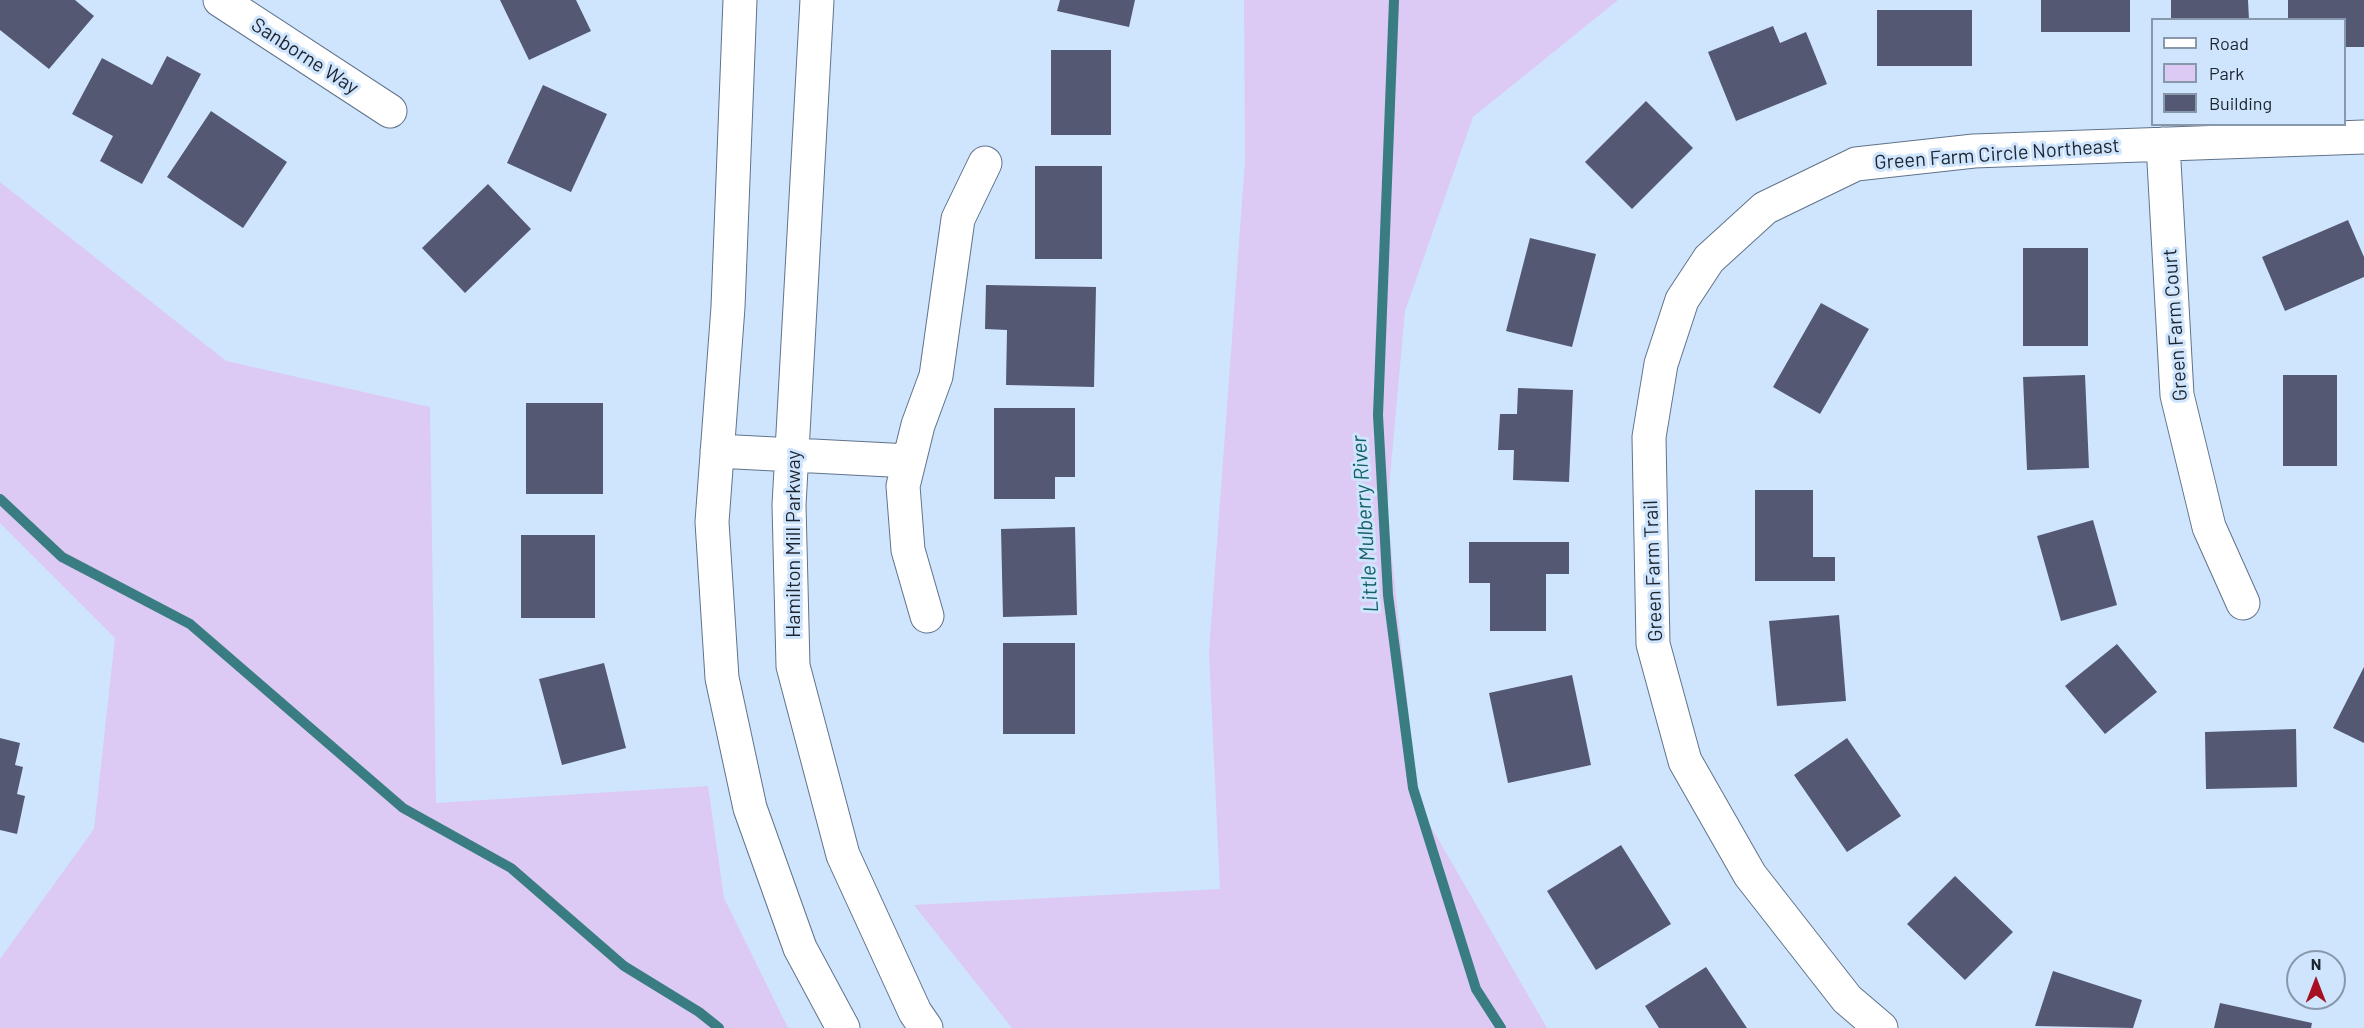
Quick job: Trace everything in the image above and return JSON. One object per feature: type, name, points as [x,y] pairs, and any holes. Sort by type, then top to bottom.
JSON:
[{"type":"street","name":"Sanborne Way","points":[[220,0],[390,111]]},
{"type":"street","points":[[741,0],[728,307],[712,522],[722,678],[747,797],[800,948],[843,1028]]},
{"type":"street","name":"Hamilton Mill Parkway","points":[[817,0],[789,505],[794,666],[843,855],[915,1012],[926,1028]]},
{"type":"street","name":"Green Farm Circle Northeast","points":[[1682,300],[1709,259],[1765,208],[1856,164],[1974,151],[2364,137]]},
{"type":"street","name":"Green Farm Court","points":[[2163,144],[2177,395],[2209,527],[2243,603]]},
{"type":"street","points":[[927,616],[908,550],[903,486],[918,425],[936,376],[958,219],[985,163]]},
{"type":"street","name":"Green Farm Trail","points":[[1682,300],[1661,364],[1649,437],[1653,644],[1685,761],[1750,875],[1846,999],[1881,1028]]},
{"type":"street","points":[[717,451],[909,461]]},
{"type":"green space","points":[[1244,0],[1618,0],[1473,117],[1405,311],[1387,510],[1418,804],[1547,1028],[1012,1028],[914,905],[1220,889],[1209,652],[1245,161]]},
{"type":"green space","points":[[0,182],[226,361],[430,407],[436,803],[708,786],[724,898],[788,1028],[0,1028],[0,959],[94,829],[115,638],[0,523]]},
{"type":"building","points":[[0,0],[75,0],[94,16],[49,69],[0,30]]},
{"type":"building","points":[[500,0],[576,0],[591,31],[529,60]]},
{"type":"building","points":[[1060,0],[1135,0],[1129,27],[1057,11]]},
{"type":"building","points":[[2041,0],[2130,0],[2130,32],[2041,32]]},
{"type":"building","points":[[2171,0],[2248,0],[2249,18],[2171,18]]},
{"type":"building","points":[[2288,0],[2364,0],[2364,47],[2346,47],[2346,18],[2288,18]]},
{"type":"building","points":[[1877,10],[1972,10],[1972,66],[1877,66]]},
{"type":"building","points":[[1773,26],[1780,43],[1806,32],[1827,84],[1736,121],[1708,52]]},
{"type":"building","points":[[1051,50],[1111,50],[1111,135],[1051,135]]},
{"type":"building","points":[[167,56],[201,74],[142,184],[100,161],[113,136],[72,114],[102,58],[152,85]]},
{"type":"building","points":[[543,85],[607,114],[571,192],[507,163]]},
{"type":"building","points":[[1646,101],[1693,148],[1632,209],[1585,162]]},
{"type":"building","points":[[211,111],[287,162],[243,228],[167,177]]},
{"type":"building","points":[[1035,166],[1102,166],[1102,259],[1035,259]]},
{"type":"building","points":[[488,184],[531,229],[465,293],[422,248]]},
{"type":"building","points":[[2348,220],[2364,257],[2364,277],[2285,311],[2262,257]]},
{"type":"building","points":[[1530,238],[1596,254],[1572,347],[1506,331]]},
{"type":"building","points":[[2023,248],[2088,248],[2088,346],[2023,346]]},
{"type":"building","points":[[986,285],[1096,287],[1094,387],[1006,385],[1007,330],[985,329]]},
{"type":"building","points":[[1821,303],[1869,329],[1820,414],[1773,387]]},
{"type":"building","points":[[2085,375],[2089,468],[2027,470],[2023,377]]},
{"type":"building","points":[[2283,375],[2337,375],[2337,466],[2283,466]]},
{"type":"building","points":[[1518,388],[1573,390],[1569,482],[1513,480],[1514,450],[1498,450],[1500,414],[1517,414]]},
{"type":"building","points":[[526,403],[603,403],[603,494],[526,494]]},
{"type":"building","points":[[994,408],[1075,408],[1075,477],[1055,477],[1055,499],[994,499]]},
{"type":"building","points":[[1755,490],[1813,490],[1813,557],[1835,557],[1835,581],[1755,581]]},
{"type":"building","points":[[2093,520],[2117,605],[2061,621],[2037,536]]},
{"type":"building","points":[[1075,527],[1077,615],[1003,617],[1001,529]]},
{"type":"building","points":[[521,535],[595,535],[595,618],[521,618]]},
{"type":"building","points":[[1469,542],[1569,542],[1569,574],[1546,574],[1546,631],[1490,631],[1490,583],[1469,583]]},
{"type":"building","points":[[1839,615],[1846,701],[1777,706],[1769,621]]},
{"type":"building","points":[[1003,643],[1075,643],[1075,734],[1003,734]]},
{"type":"building","points":[[2117,644],[2157,692],[2105,734],[2065,686]]},
{"type":"building","points":[[604,663],[626,748],[562,765],[539,679]]},
{"type":"building","points":[[2364,667],[2364,743],[2333,728]]},
{"type":"building","points":[[1572,675],[1591,765],[1508,783],[1489,693]]},
{"type":"building","points":[[2296,729],[2297,787],[2206,789],[2205,732]]},
{"type":"building","points":[[0,738],[20,743],[15,765],[23,767],[17,794],[25,796],[17,834],[0,830]]},
{"type":"building","points":[[1847,738],[1901,816],[1847,852],[1794,775]]},
{"type":"building","points":[[1621,845],[1671,924],[1596,970],[1547,891]]},
{"type":"building","points":[[1955,876],[2013,932],[1965,980],[1907,924]]},
{"type":"building","points":[[1706,967],[1747,1028],[1659,1028],[1645,1006]]},
{"type":"building","points":[[2053,971],[2142,1000],[2133,1028],[2035,1026]]},
{"type":"building","points":[[2220,1003],[2312,1023],[2311,1028],[2214,1028]]},
{"type":"waterway","name":"Little Mulberry River","points":[[1394,0],[1378,415],[1388,595],[1413,788],[1476,989],[1501,1028]]},
{"type":"waterway","points":[[0,499],[62,557],[190,624],[403,808],[511,868],[624,966],[699,1012],[719,1028]]}]
